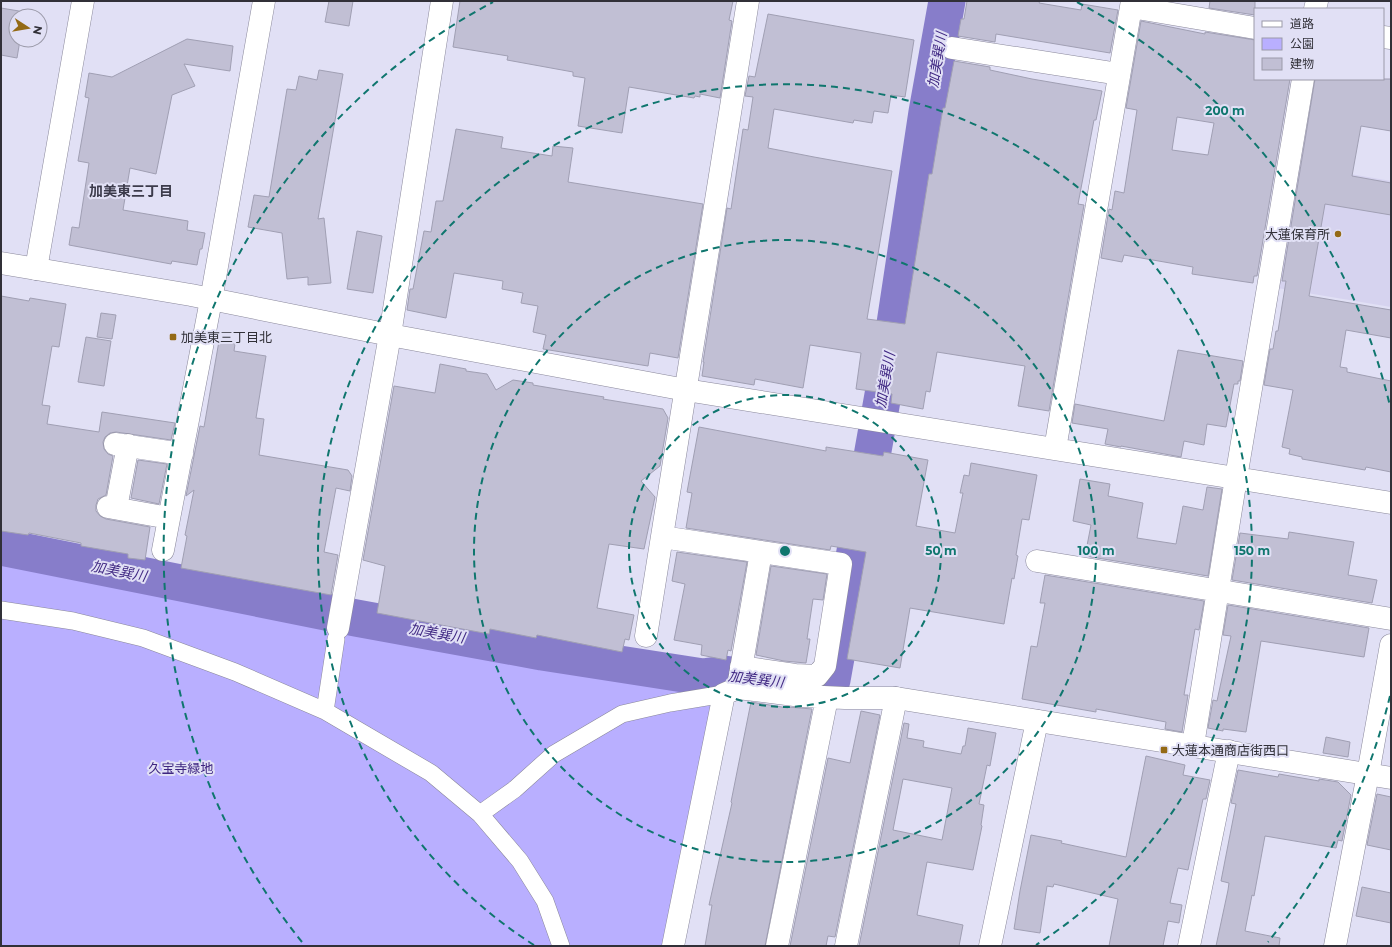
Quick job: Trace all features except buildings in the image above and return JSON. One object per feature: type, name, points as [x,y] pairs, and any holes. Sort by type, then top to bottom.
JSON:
[{"type":"street","points":[[36,269],[83,1]]},
{"type":"street","points":[[163,550],[211,300],[264,1]]},
{"type":"street","points":[[325,711],[344,593],[390,335],[442,1]]},
{"type":"street","points":[[646,636],[748,1]]},
{"type":"street","points":[[1055,449],[1132,4],[1254,28]]},
{"type":"street","points":[[952,48],[1119,74]]},
{"type":"street","points":[[1193,745],[1303,80]]},
{"type":"street","points":[[1,263],[153,288],[390,335],[686,390],[1391,503]]},
{"type":"street","points":[[169,518],[112,507],[121,444],[182,454]]},
{"type":"street","points":[[480,814],[515,789],[554,754],[622,714],[670,703],[735,683],[795,675],[817,676],[825,666],[841,564],[662,537]]},
{"type":"street","points":[[673,946],[735,683],[761,552]]},
{"type":"street","points":[[1037,561],[1391,619]]},
{"type":"street","points":[[1,610],[73,621],[143,638],[234,672],[325,711],[431,774],[480,814],[520,861],[545,901],[561,946]]},
{"type":"street","points":[[1335,946],[1391,645]]},
{"type":"street","points":[[735,683],[802,696],[827,698],[896,698],[1391,778]]},
{"type":"street","points":[[778,946],[827,698]]},
{"type":"street","points":[[846,946],[896,698]]},
{"type":"street","points":[[990,946],[1037,721]]},
{"type":"street","points":[[1189,946],[1229,751]]},
{"type":"shaded area","name":"大蓮保育所","points":[[1298,165],[1391,181],[1391,307],[1277,288]]},
{"type":"green space","name":"久宝寺緑地","points":[[1,554],[716,684],[663,946],[1,946]]},
{"type":"waterway","name":"加美巽川","points":[[1,547],[356,618],[542,652],[703,677],[724,674],[823,688],[832,680],[891,350],[927,112],[947,1]]},
{"type":"place","name":"大蓮保育所","points":[[1338,234]]},
{"type":"place","name":"加美東三丁目北","points":[[173,337]]},
{"type":"place","name":"大蓮本通商店街西口","points":[[1164,750]]},
{"type":"district","name":"加美東三丁目","points":[[131,191]]}]
